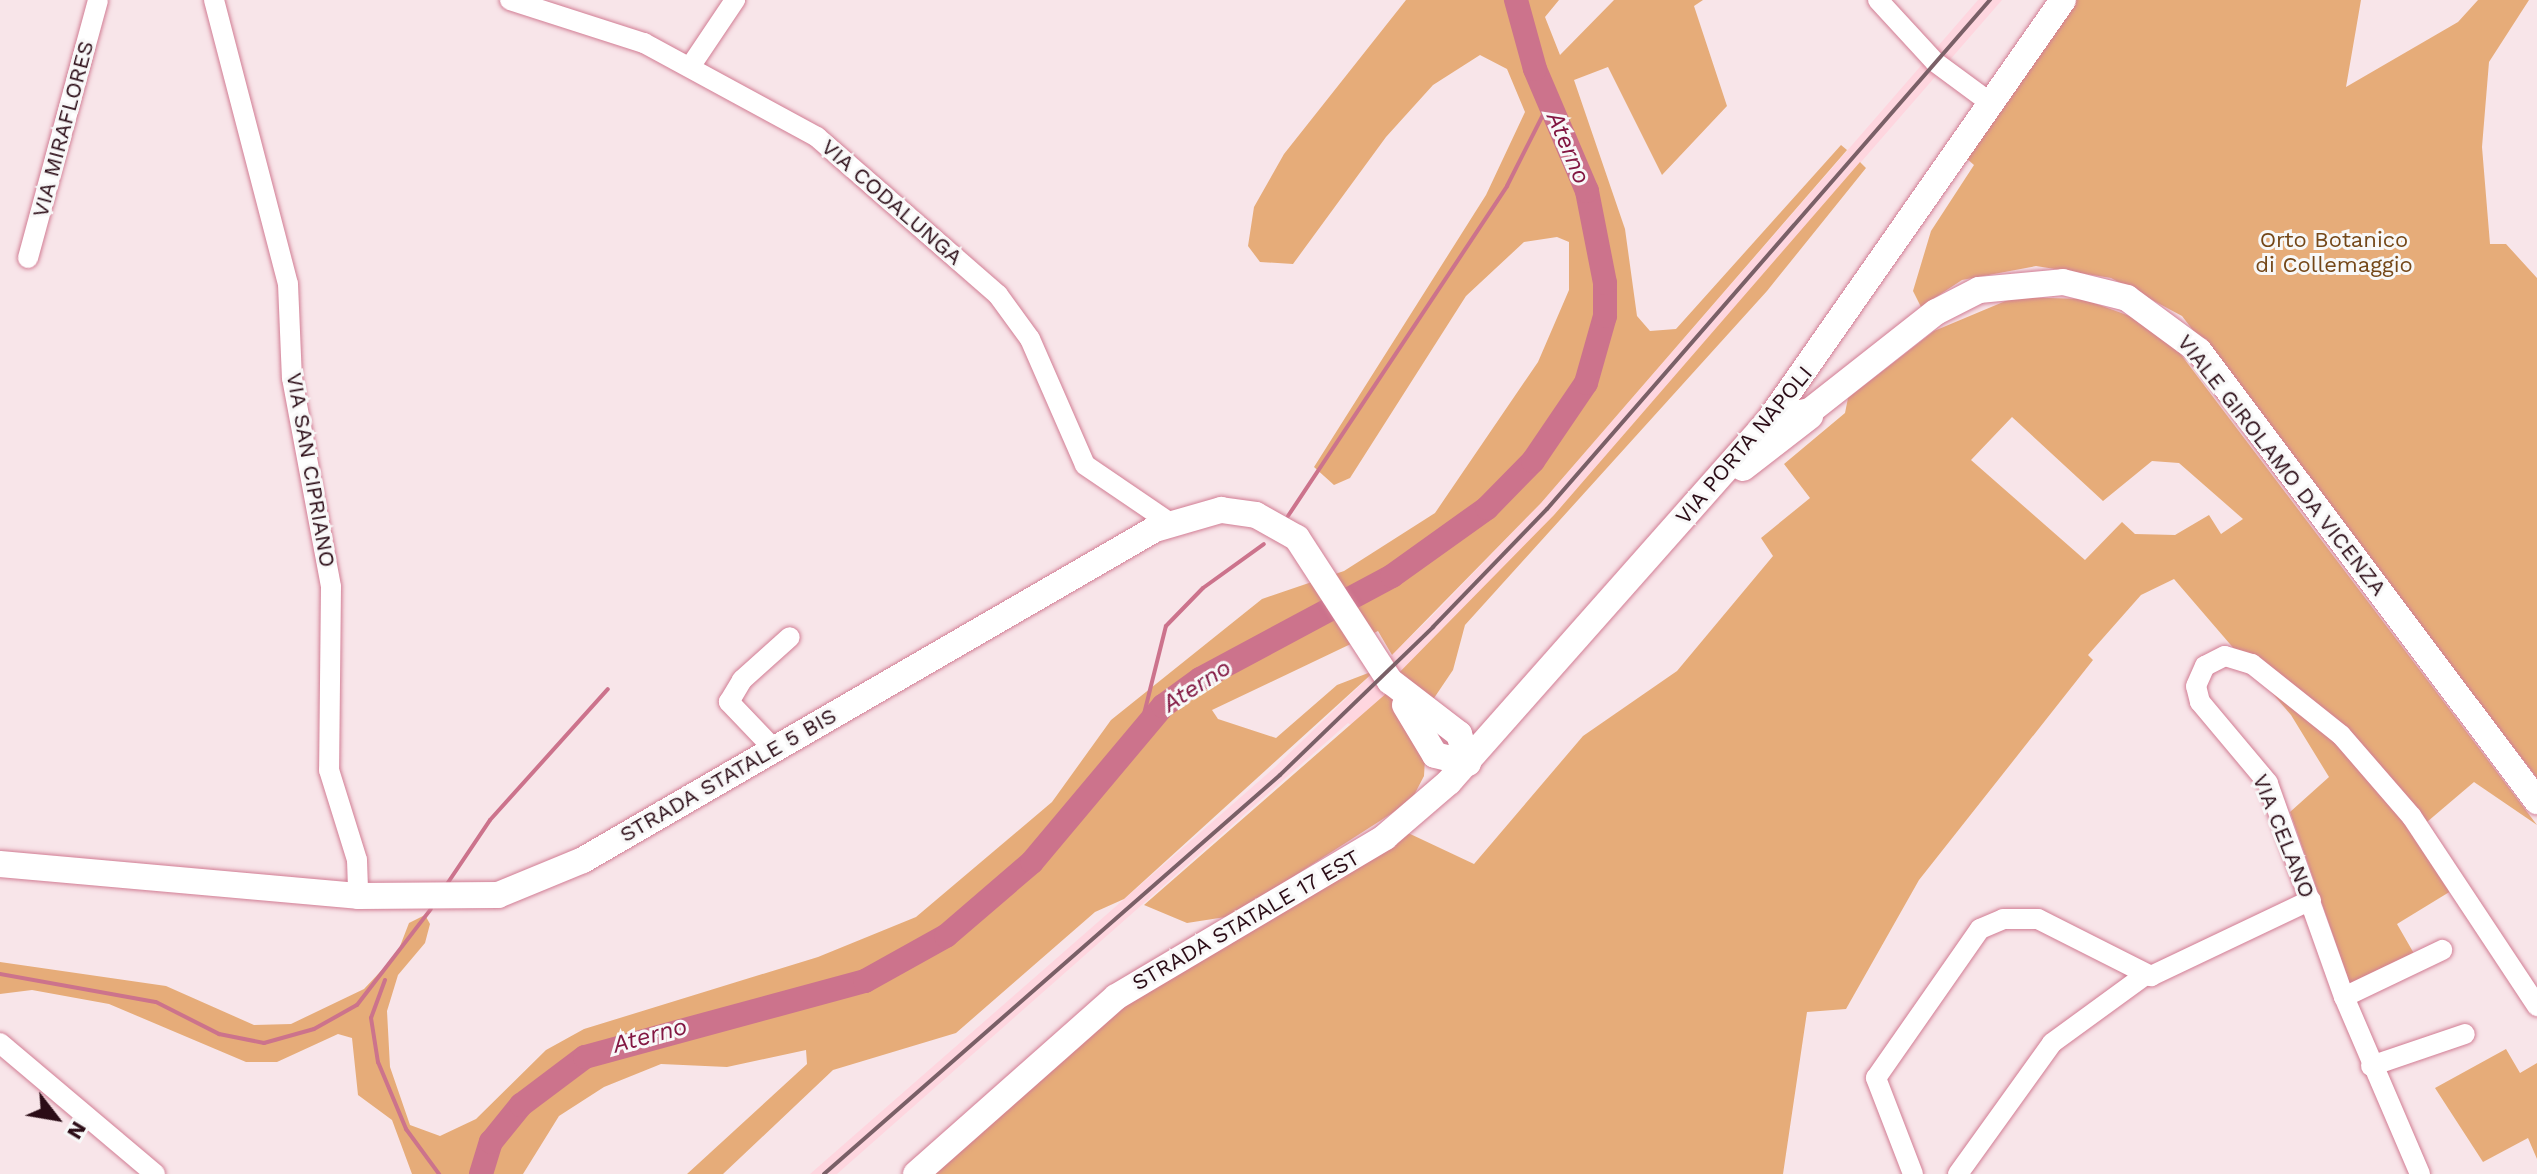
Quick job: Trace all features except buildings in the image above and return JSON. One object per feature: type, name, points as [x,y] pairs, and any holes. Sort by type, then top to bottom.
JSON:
[{"type":"main road","name":"VIA PORTA NAPOLI","points":[[1786,416],[2063,0]]},
{"type":"main road","name":"VIALE GIROLAMO DA VICENZA","points":[[1721,478],[1786,416],[1830,397],[1936,312],[1994,286],[2076,284],[2147,309],[2199,351],[2537,801]]},
{"type":"main road","name":"VIA PORTA NAPOLI","points":[[1468,763],[1721,478]]},
{"type":"main road","name":"STRADA STATALE 5 BIS","points":[[0,864],[358,896],[454,900],[522,888],[1169,522],[1206,511],[1256,515],[1285,529],[1320,568],[1360,635],[1436,734],[1441,759],[1468,763]]},
{"type":"main road","points":[[1415,813],[1431,768],[1436,734],[1469,728],[1512,713]]},
{"type":"main road","name":"STRADA STATALE 17 EST","points":[[916,1174],[1116,997],[1415,813],[1468,763]]},
{"type":"street","name":"VIA MIRAFLORES","points":[[28,258],[98,0]]},
{"type":"street","name":"VIA SAN CIPRIANO","points":[[214,0],[288,284],[294,390],[331,587],[329,770],[357,860],[358,896]]},
{"type":"street","name":"VIA CODALUNGA","points":[[510,0],[619,34],[690,67],[817,137],[998,295],[1030,339],[1085,465],[1169,522]]},
{"type":"street","points":[[690,67],[735,0]]},
{"type":"street","points":[[1878,0],[1935,62],[1992,104]]},
{"type":"street","points":[[773,748],[729,702],[742,680],[790,637]]},
{"type":"street","name":"VIA CELANO","points":[[2420,1174],[2371,1066],[2344,997],[2268,783],[2198,697],[2198,677],[2214,659],[2236,657],[2268,673],[2367,762],[2423,833],[2537,1006]]},
{"type":"street","points":[[1958,1174],[2052,1043],[2144,976],[2311,900]]},
{"type":"street","points":[[1913,1174],[1876,1078],[1974,934],[2003,919],[2038,919],[2144,976]]},
{"type":"street","points":[[2344,997],[2442,950]]},
{"type":"street","points":[[2371,1066],[2465,1034]]},
{"type":"street","points":[[0,1043],[155,1174]]},
{"type":"shaded area","points":[[1978,0],[2002,0],[1554,515],[1354,727],[1348,723],[837,1174],[810,1174],[1274,768],[1427,621],[1541,503]]},
{"type":"green space","points":[[1406,0],[1559,0],[1545,17],[1560,55],[1614,0],[1703,0],[1694,6],[1727,106],[1662,175],[1608,67],[1574,80],[1625,229],[1637,316],[1650,331],[1676,329],[1841,145],[1847,150],[1541,503],[1392,655],[1378,631],[1212,710],[1218,719],[1276,738],[1337,685],[1376,670],[1124,899],[1095,912],[956,1033],[833,1070],[723,1174],[687,1174],[807,1064],[806,1050],[727,1067],[661,1064],[604,1087],[559,1116],[523,1174],[412,1174],[392,1120],[358,1095],[352,1038],[338,1034],[277,1062],[246,1062],[109,1004],[32,990],[0,994],[0,962],[166,986],[254,1025],[291,1024],[364,989],[397,954],[409,923],[425,915],[430,924],[425,943],[398,975],[387,1011],[390,1067],[410,1125],[440,1136],[476,1119],[546,1050],[584,1029],[818,957],[916,917],[1052,802],[1111,720],[1262,599],[1344,571],[1435,513],[1538,362],[1569,290],[1569,242],[1557,237],[1524,242],[1466,296],[1350,478],[1334,485],[1314,467],[1486,195],[1525,112],[1507,69],[1480,55],[1433,85],[1386,137],[1293,264],[1260,262],[1248,246],[1254,207],[1284,154]]},
{"type":"green space","name":"Orto Botanico di Collemaggio","points":[[2072,0],[2361,0],[2346,87],[2458,22],[2478,0],[2529,0],[2489,62],[2482,147],[2490,244],[2506,244],[2537,278],[2537,778],[2182,316],[2111,278],[2036,266],[1962,280],[1921,307],[1913,291],[1931,231],[1974,165],[1966,158]]},
{"type":"green space","points":[[1860,162],[1866,168],[1767,291],[1465,625],[1453,670],[1428,707],[1424,776],[1411,801],[1232,916],[1187,923],[1144,905],[1389,691],[1386,686],[1554,515]]},
{"type":"green space","points":[[2015,297],[2083,299],[2138,319],[2173,344],[2537,825],[2474,782],[2414,833],[2451,891],[2397,924],[2416,957],[2350,984],[2290,812],[2329,777],[2291,715],[2174,579],[2141,595],[2088,655],[2093,660],[1919,880],[1846,1009],[1807,1012],[1783,1174],[927,1174],[1102,1018],[1406,832],[1474,864],[1583,736],[1677,671],[1773,556],[1761,538],[1810,498],[1784,464],[1845,413],[1848,398],[1934,331]],"holes":[[[2012,417],[2103,501],[2152,461],[2179,463],[2243,519],[2221,534],[2209,515],[2175,535],[2135,534],[2122,522],[2085,560],[1971,460]]]},
{"type":"green space","points":[[2506,1049],[2520,1073],[2537,1063],[2537,1159],[2528,1138],[2483,1162],[2435,1088]]},
{"type":"waterway","name":"Aterno","points":[[481,1174],[491,1142],[521,1105],[585,1057],[865,981],[946,936],[1032,862],[1163,706],[1200,679],[1392,576],[1487,508],[1533,461],[1586,383],[1605,316],[1605,283],[1587,191],[1535,69],[1516,0]]},
{"type":"waterway","points":[[1288,516],[1507,186],[1549,103]]},
{"type":"waterway","points":[[1141,726],[1166,626],[1203,588],[1264,544]]},
{"type":"waterway","points":[[447,884],[490,820],[608,689]]},
{"type":"waterway","points":[[0,974],[156,1002],[219,1034],[264,1043],[314,1029],[357,1005],[431,909]]},
{"type":"waterway","points":[[385,980],[371,1018],[378,1062],[406,1129],[439,1174]]},
{"type":"railway","points":[[824,1174],[1280,775],[1433,627],[1547,509],[1990,0]]}]
